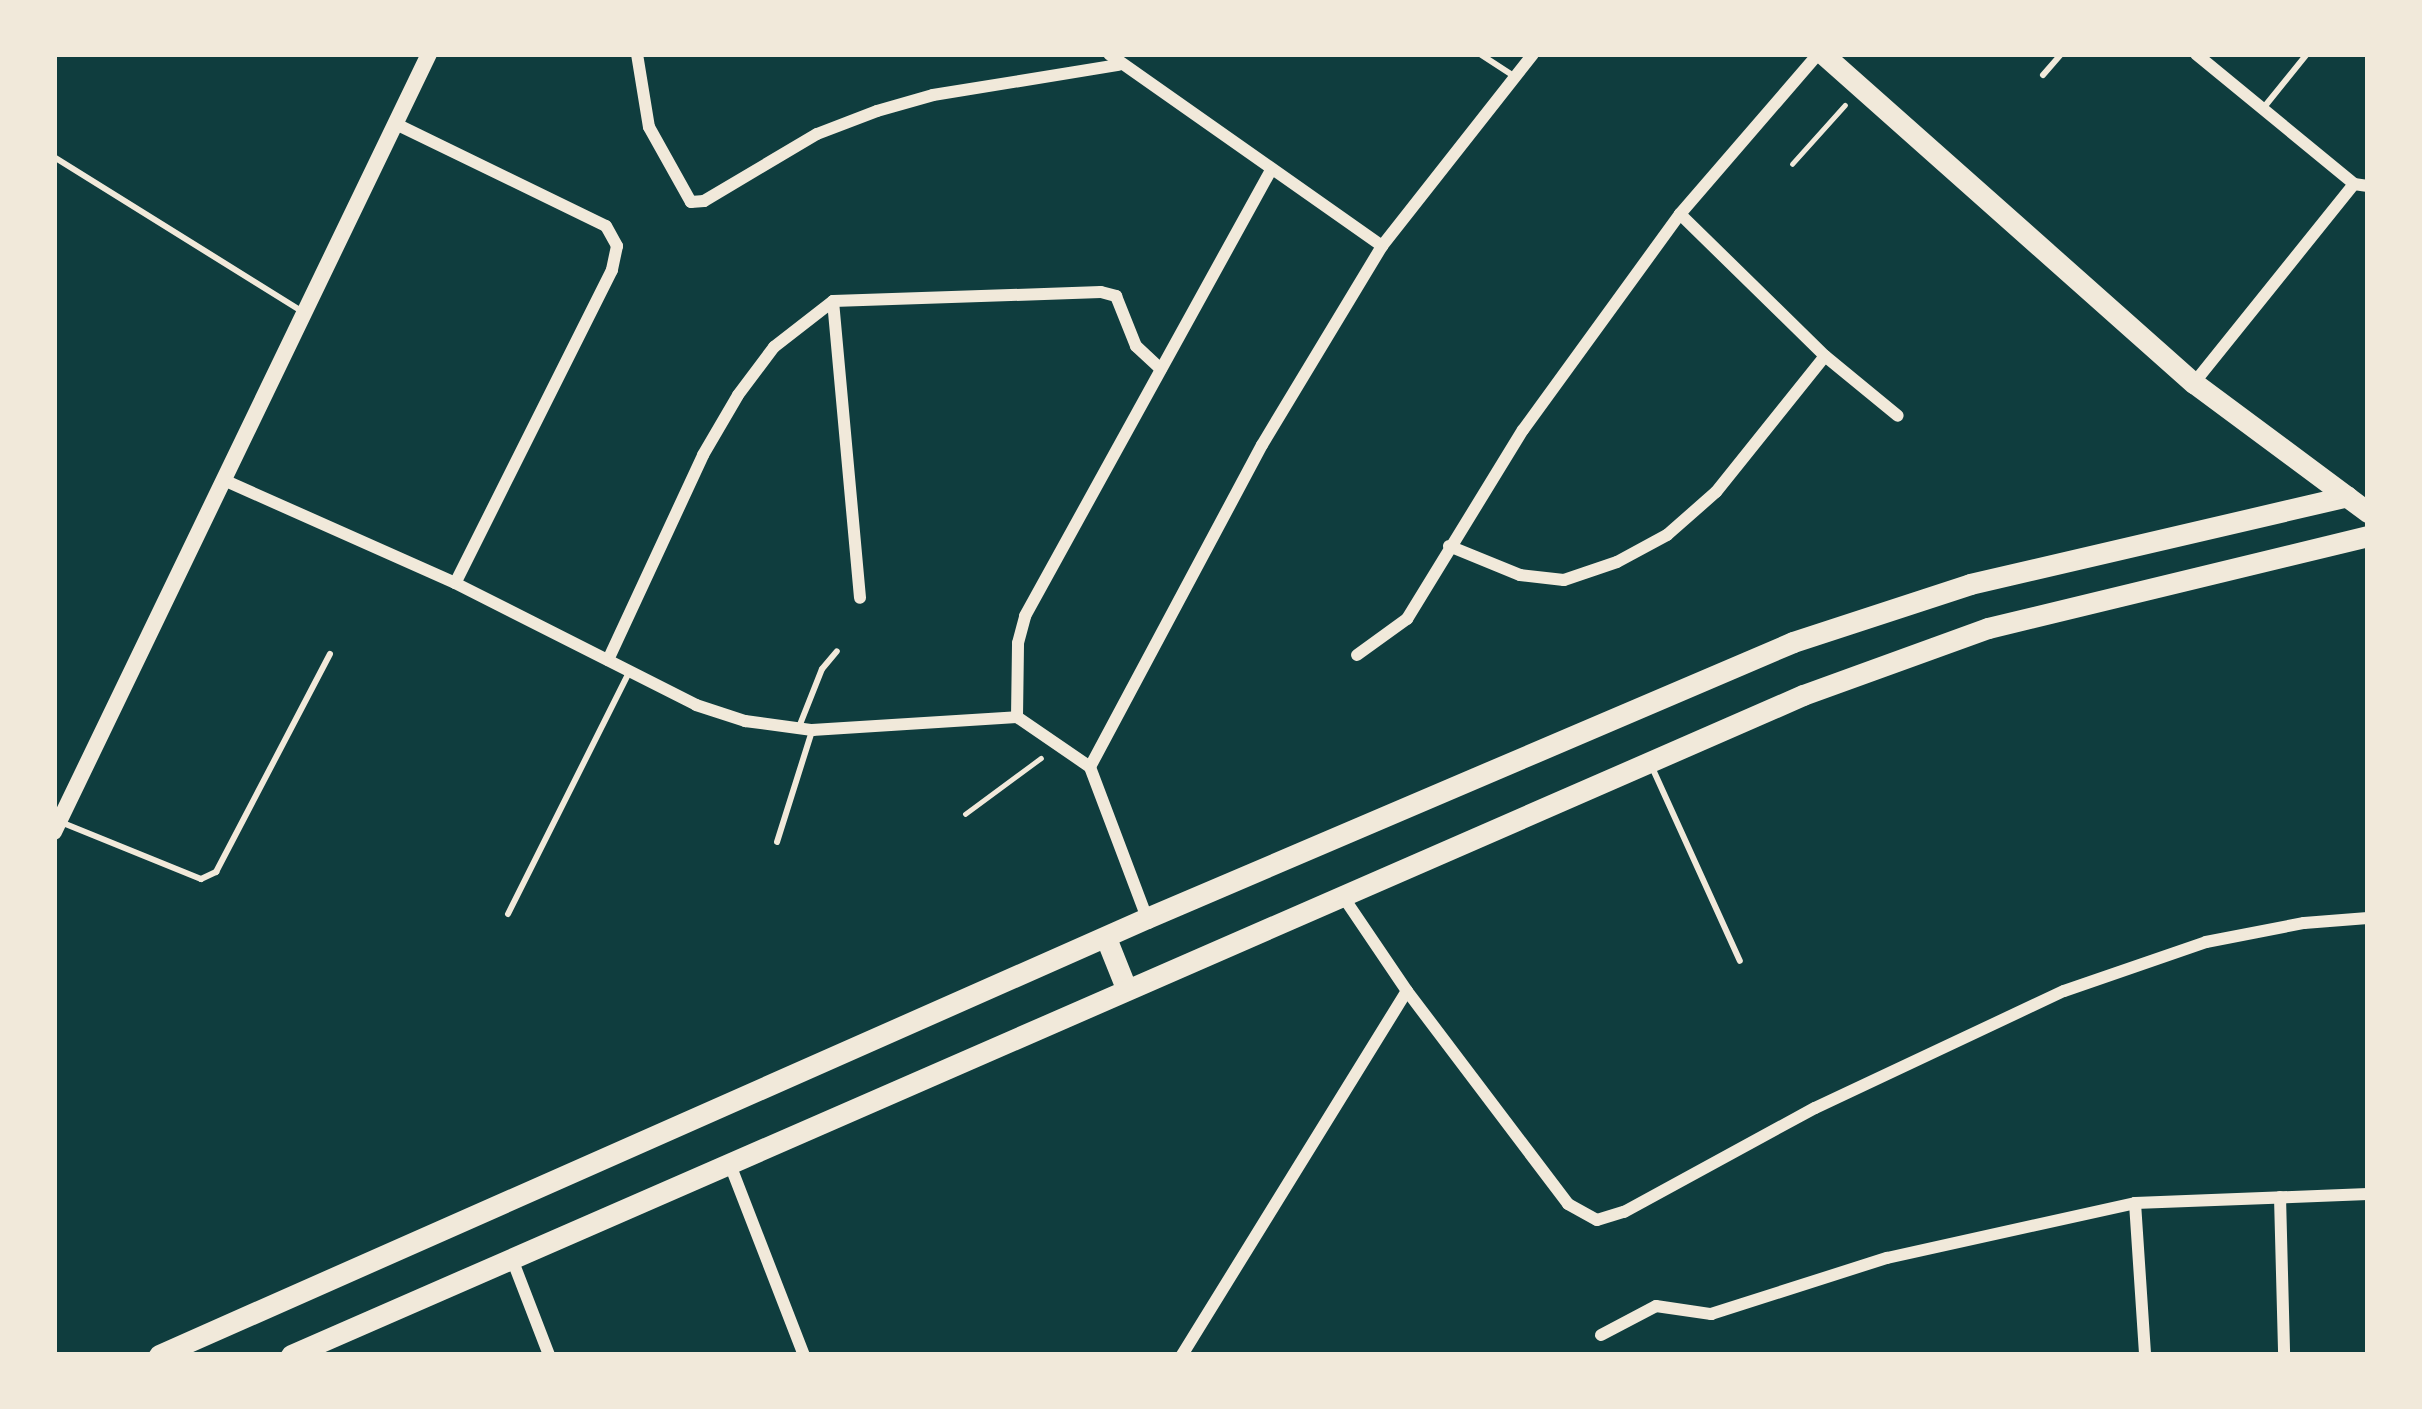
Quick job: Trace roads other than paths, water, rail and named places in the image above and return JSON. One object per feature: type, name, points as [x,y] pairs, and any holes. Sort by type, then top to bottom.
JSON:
[{"type":"main road","points":[[1820,54],[2194,383],[2358,494],[2368,512]]},
{"type":"main road","points":[[158,1355],[1147,918],[1792,642],[1970,584],[2358,494]]},
{"type":"main road","points":[[291,1355],[1803,695],[1988,628],[2368,536]]},
{"type":"main road","points":[[1106,938],[1126,988]]},
{"type":"street","points":[[57,827],[429,54]]},
{"type":"street","points":[[637,54],[649,127],[691,202],[704,201],[817,134],[877,112],[933,95],[1114,60],[1382,246]]},
{"type":"street","points":[[1090,767],[1262,446],[1382,246],[1533,54]]},
{"type":"street","points":[[1357,655],[1407,619],[1523,430],[1680,214],[1820,54]]},
{"type":"street","points":[[2194,383],[2361,185],[2196,54]]},
{"type":"street","points":[[395,124],[606,226],[617,246],[612,270],[455,583]]},
{"type":"street","points":[[1017,717],[1018,643],[1025,616],[1271,170]]},
{"type":"street","points":[[1680,214],[1825,356],[1898,416]]},
{"type":"street","points":[[608,660],[703,455],[738,395],[774,347],[833,301],[1101,292],[1116,296],[1136,346],[1161,369]]},
{"type":"street","points":[[833,301],[860,598]]},
{"type":"street","points":[[1449,546],[1520,575],[1564,580],[1617,562],[1667,535],[1716,492],[1825,356]]},
{"type":"street","points":[[226,481],[455,583],[696,705],[745,721],[805,729],[1017,717],[1090,767],[1147,918]]},
{"type":"street","points":[[1342,894],[1407,991],[1568,1204],[1597,1220],[1624,1212],[1815,1108],[2064,992],[2206,942],[2304,923],[2368,918]]},
{"type":"street","points":[[1182,1355],[1407,991]]},
{"type":"street","points":[[729,1162],[804,1355]]},
{"type":"street","points":[[1601,1335],[1656,1306],[1711,1314],[1887,1258],[2135,1203],[2368,1194]]},
{"type":"street","points":[[2280,1197],[2284,1355]]},
{"type":"street","points":[[2135,1203],[2145,1355]]},
{"type":"street","points":[[512,1259],[549,1355]]},
{"type":"lane","points":[[1480,54],[1515,77]]},
{"type":"lane","points":[[2043,74],[2061,54]]},
{"type":"lane","points":[[2263,109],[2307,54]]},
{"type":"lane","points":[[54,157],[306,314]]},
{"type":"lane","points":[[777,842],[821,670],[837,651]]},
{"type":"lane","points":[[57,827],[201,879],[216,872],[330,654]]},
{"type":"lane","points":[[508,914],[629,670]]},
{"type":"lane","points":[[1649,762],[1740,961]]}]
